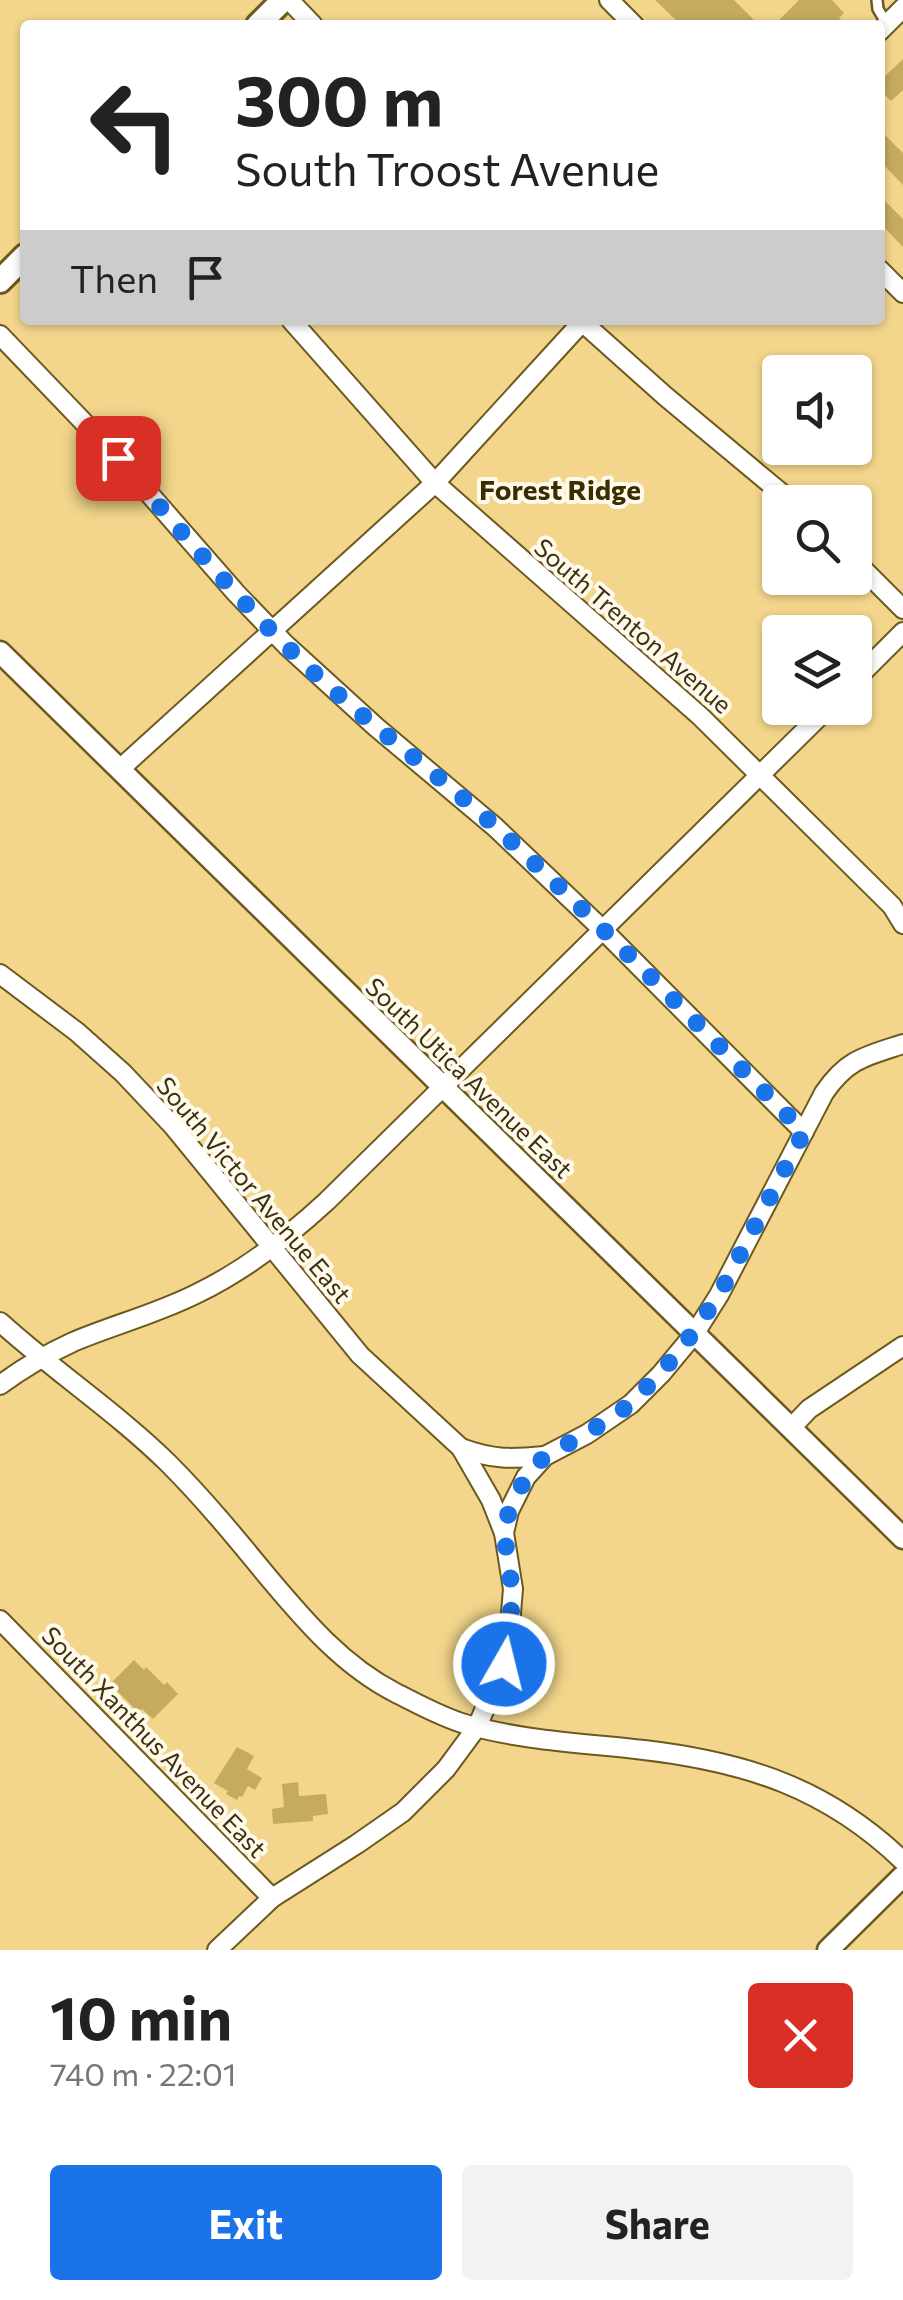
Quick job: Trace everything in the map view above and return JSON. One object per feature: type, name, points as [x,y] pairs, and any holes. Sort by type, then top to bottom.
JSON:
[{"type":"main road","points":[[264,20],[286,0]]},
{"type":"main road","points":[[0,281],[20,261]]},
{"type":"street","points":[[286,0],[308,20]]},
{"type":"street","points":[[613,1],[630,20]]},
{"type":"street","points":[[885,26],[903,8]]},
{"type":"street","points":[[885,275],[903,293]]},
{"type":"street","name":"South Trenton Avenue","points":[[295,325],[435,483],[700,716],[897,902],[903,924]]},
{"type":"street","points":[[120,769],[435,483],[578,325]]},
{"type":"street","points":[[586,325],[772,485]]},
{"type":"street","points":[[0,335],[107,446],[272,632],[338,694],[495,827],[804,1132]]},
{"type":"street","points":[[872,578],[903,610]]},
{"type":"street","points":[[872,663],[903,632]]},
{"type":"street","name":"South Utica Avenue East","points":[[0,652],[903,1538]]},
{"type":"street","points":[[0,1385],[74,1342],[196,1294],[271,1248],[328,1201],[811,725]]},
{"type":"street","name":"South Victor Avenue East","points":[[0,974],[77,1032],[173,1126],[360,1354],[461,1448],[491,1500],[504,1533]]},
{"type":"street","points":[[222,1948],[272,1898],[403,1812],[446,1769],[478,1728],[504,1664],[510,1637],[512,1589],[504,1533],[509,1511],[526,1477],[545,1456],[631,1404],[661,1374],[719,1295],[824,1093],[846,1067],[875,1052],[903,1044]]},
{"type":"street","points":[[0,1322],[167,1462],[307,1622],[342,1656],[392,1691],[478,1728],[537,1740],[698,1758],[762,1772],[847,1815],[903,1861]]},
{"type":"street","points":[[791,1428],[809,1410],[903,1346]]},
{"type":"street","name":"South Victor Avenue East","points":[[461,1448],[486,1457],[545,1456]]},
{"type":"street","name":"South Xanthus Avenue East","points":[[0,1620],[272,1898]]},
{"type":"street","points":[[828,1950],[903,1876]]},
{"type":"building","points":[[655,0],[734,0],[754,20],[676,20]]},
{"type":"building","points":[[799,0],[832,0],[844,13],[841,20],[779,20]]},
{"type":"building","points":[[903,59],[903,90],[891,101],[885,95],[885,76]]},
{"type":"building","points":[[885,135],[903,153],[903,185],[885,166]]},
{"type":"building","points":[[885,201],[903,219],[903,247],[885,228]]},
{"type":"building","points":[[134,1660],[178,1694],[153,1719],[142,1709],[139,1713],[110,1684]]},
{"type":"building","points":[[237,1747],[254,1756],[247,1769],[262,1778],[255,1790],[248,1786],[237,1800],[214,1783]]},
{"type":"building","points":[[298,1782],[299,1796],[326,1794],[328,1814],[313,1816],[313,1821],[273,1824],[272,1809],[284,1807],[282,1784]]},
{"type":"district","name":"Forest Ridge","points":[[560,490]]},
{"type":"route","points":[[118,458],[236,594],[313,672],[495,827],[804,1132],[719,1295],[679,1352],[631,1404],[545,1456],[526,1477],[509,1511],[504,1533],[512,1589],[510,1637],[504,1664]]}]
